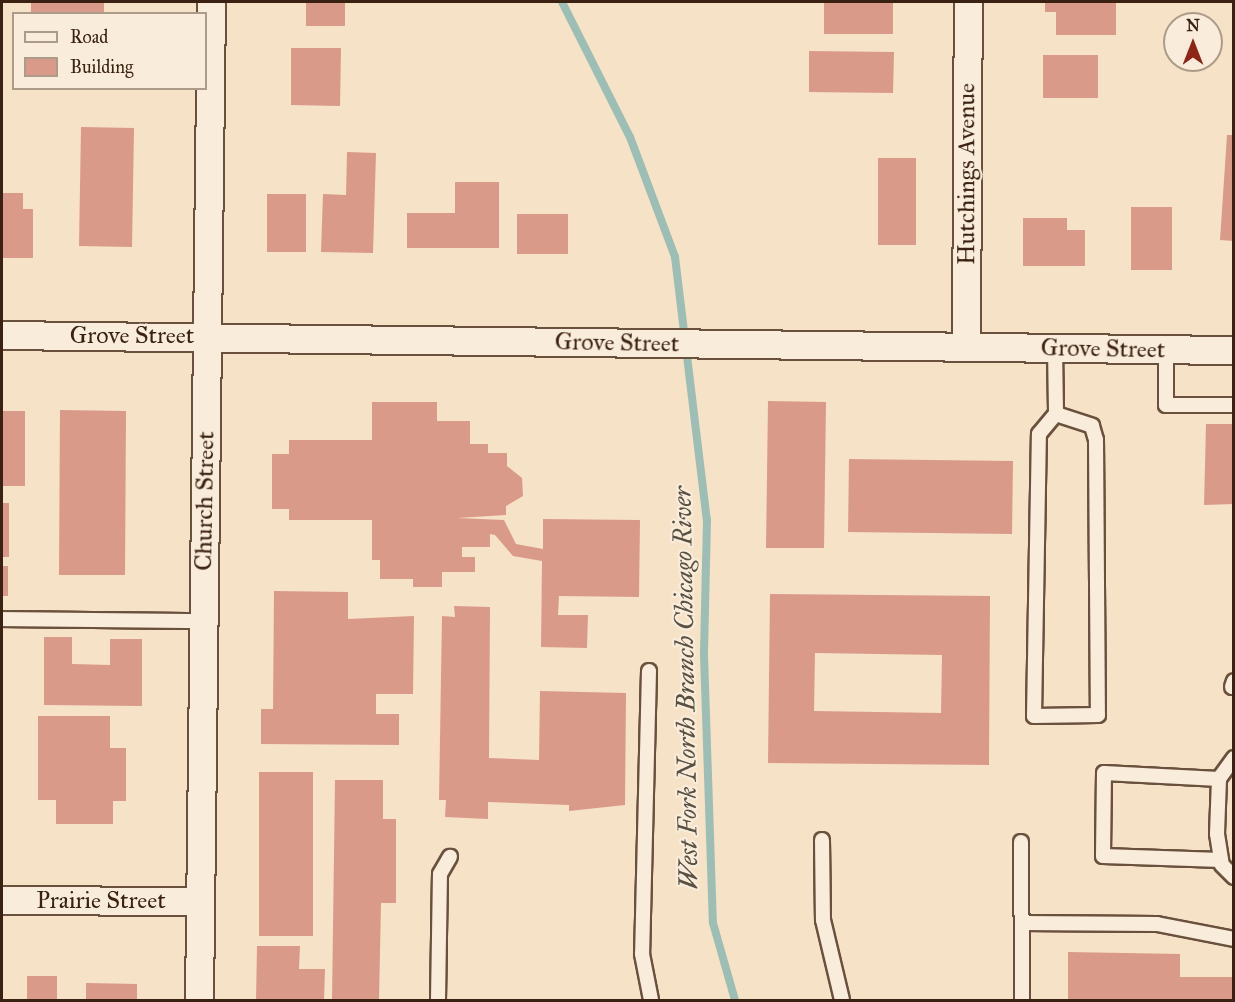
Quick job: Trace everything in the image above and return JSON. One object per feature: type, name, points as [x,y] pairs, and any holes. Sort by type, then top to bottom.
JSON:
[{"type":"street","name":"Church Street","points":[[199,1000],[212,2]]},
{"type":"street","name":"Hutchings Avenue","points":[[966,347],[968,2]]},
{"type":"street","name":"Grove Street","points":[[2,335],[1233,350]]},
{"type":"street","name":"Prairie Street","points":[[2,900],[200,901]]},
{"type":"lane","points":[[1055,348],[1056,414],[1039,434],[1034,716],[1098,715],[1096,440],[1092,426],[1056,414]]},
{"type":"lane","points":[[1166,349],[1166,405],[1233,405]]},
{"type":"lane","points":[[2,619],[204,621]]},
{"type":"lane","points":[[650,672],[642,859],[642,954],[651,1000]]},
{"type":"lane","points":[[1233,758],[1219,779],[1221,860],[1233,877]]},
{"type":"lane","points":[[1219,779],[1104,773],[1103,855],[1221,860]]},
{"type":"lane","points":[[822,840],[823,920],[842,1000]]},
{"type":"lane","points":[[1021,842],[1022,1000]]},
{"type":"lane","points":[[438,1000],[440,874],[450,857]]},
{"type":"lane","points":[[1022,923],[1157,924],[1233,939]]},
{"type":"building","points":[[31,2],[104,2],[104,12],[31,12]]},
{"type":"building","points":[[306,2],[345,2],[345,26],[306,26]]},
{"type":"building","points":[[824,2],[893,2],[893,34],[824,34]]},
{"type":"building","points":[[1045,2],[1116,2],[1116,35],[1056,35],[1056,12],[1045,12]]},
{"type":"building","points":[[291,48],[341,48],[340,106],[291,105]]},
{"type":"building","points":[[809,51],[894,52],[893,93],[809,92]]},
{"type":"building","points":[[1043,55],[1098,55],[1098,98],[1043,98]]},
{"type":"building","points":[[81,127],[134,128],[132,247],[79,246]]},
{"type":"building","points":[[1227,135],[1234,135],[1234,241],[1220,240]]},
{"type":"building","points":[[347,152],[376,153],[373,253],[321,252],[323,194],[346,195]]},
{"type":"building","points":[[878,158],[916,158],[916,245],[878,245]]},
{"type":"building","points":[[455,182],[499,182],[499,248],[407,248],[407,213],[455,213]]},
{"type":"building","points":[[3,193],[23,193],[23,209],[33,209],[33,258],[3,258]]},
{"type":"building","points":[[267,194],[306,194],[306,252],[267,252]]},
{"type":"building","points":[[1131,207],[1172,207],[1172,270],[1131,270]]},
{"type":"building","points":[[517,214],[568,214],[568,254],[517,254]]},
{"type":"building","points":[[1023,218],[1067,218],[1067,230],[1085,230],[1085,266],[1023,266]]},
{"type":"building","points":[[768,401],[826,402],[824,548],[766,548]]},
{"type":"building","points":[[372,402],[437,402],[437,421],[470,421],[470,444],[488,444],[488,453],[507,453],[507,466],[522,478],[523,496],[506,506],[506,515],[457,518],[504,520],[516,544],[543,549],[543,519],[640,520],[639,597],[559,596],[558,615],[588,615],[587,648],[541,647],[542,561],[513,556],[495,535],[490,534],[490,547],[462,547],[462,557],[475,557],[475,572],[442,572],[442,587],[413,587],[413,579],[380,579],[380,560],[372,560],[372,520],[289,520],[289,509],[272,509],[272,454],[289,454],[289,440],[372,440]]},
{"type":"building","points":[[60,410],[126,411],[125,575],[59,575]]},
{"type":"building","points":[[2,411],[25,411],[25,486],[2,486]]},
{"type":"building","points":[[1206,424],[1234,424],[1234,504],[1204,505]]},
{"type":"building","points":[[849,459],[1013,461],[1012,534],[848,532]]},
{"type":"building","points":[[2,503],[9,503],[9,557],[2,557]]},
{"type":"building","points":[[2,566],[8,566],[8,596],[2,596]]},
{"type":"building","points":[[274,591],[348,592],[348,619],[414,616],[413,694],[376,694],[376,714],[399,714],[399,745],[261,744],[261,709],[273,709]]},
{"type":"building","points":[[770,594],[990,596],[989,765],[768,763]],"holes":[[[815,653],[942,655],[941,713],[814,711]]]},
{"type":"building","points":[[454,606],[490,607],[489,758],[539,760],[540,691],[626,693],[625,805],[569,811],[569,805],[488,802],[488,819],[445,817],[446,800],[439,800],[442,616],[455,617]]},
{"type":"building","points":[[44,637],[72,637],[72,664],[110,665],[110,639],[142,639],[142,706],[44,705]]},
{"type":"building","points":[[38,716],[110,716],[110,748],[126,748],[126,801],[113,801],[113,824],[56,824],[56,800],[38,800]]},
{"type":"building","points":[[259,772],[313,772],[313,936],[259,936]]},
{"type":"building","points":[[335,780],[383,780],[383,819],[396,819],[396,903],[381,903],[379,1000],[332,1000]]},
{"type":"building","points":[[257,946],[300,946],[299,969],[325,969],[324,1000],[256,1000]]},
{"type":"building","points":[[1068,952],[1180,954],[1180,977],[1234,977],[1234,1000],[1068,1000]]},
{"type":"building","points":[[27,976],[57,976],[57,1000],[27,1000]]},
{"type":"building","points":[[86,983],[137,984],[137,1000],[86,1000]]},
{"type":"waterway","name":"West Fork North Branch Chicago River","points":[[562,2],[630,137],[675,257],[707,520],[704,655],[713,923],[735,1000]]}]
